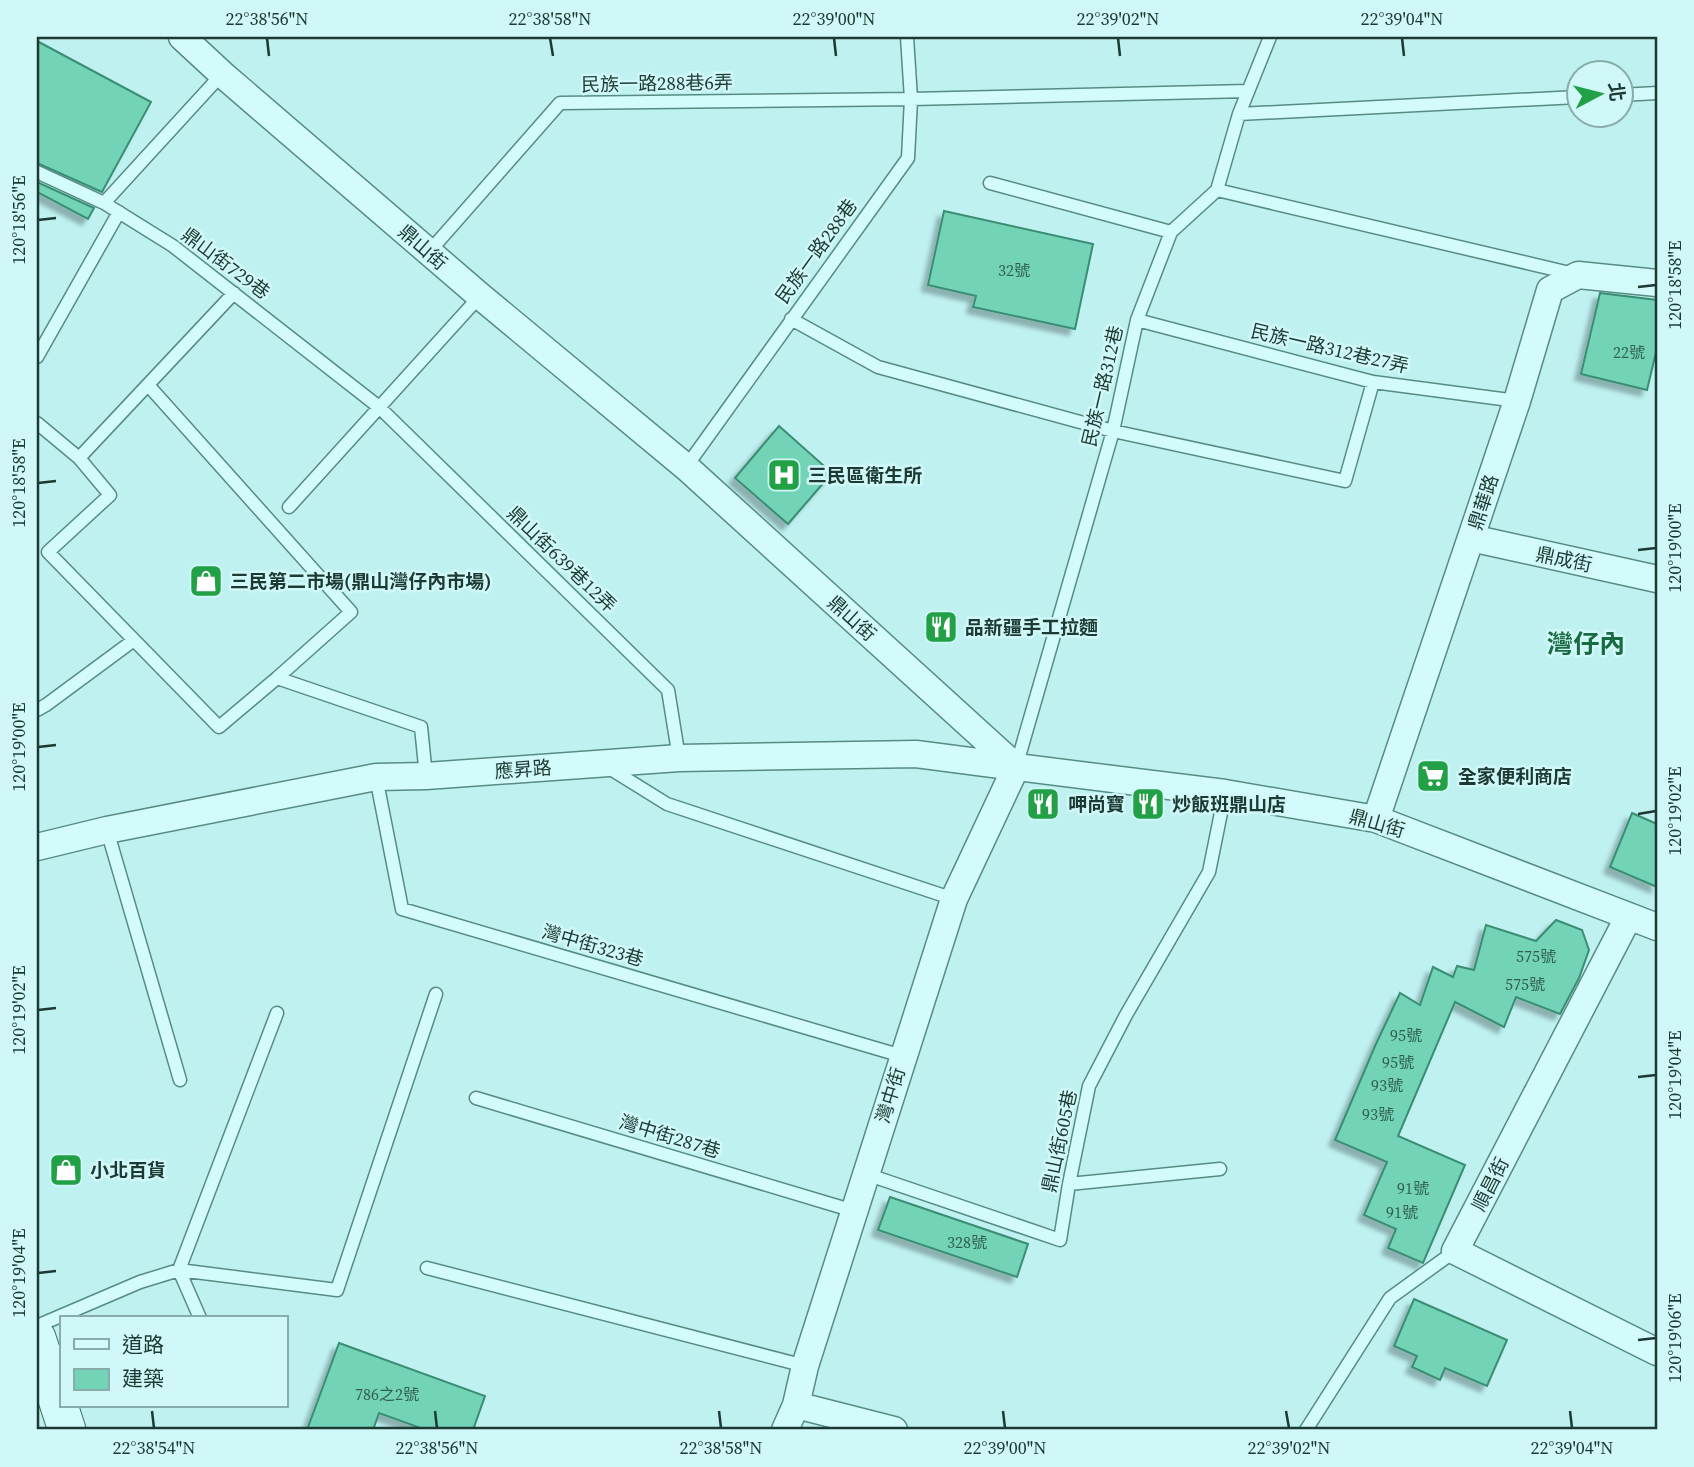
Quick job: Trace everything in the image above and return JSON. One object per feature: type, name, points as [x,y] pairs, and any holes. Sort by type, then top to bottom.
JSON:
[{"type":"street","name":"鼎山街","points":[[182,37],[480,296],[686,467],[1016,767],[1225,793],[1376,819],[1657,928]]},
{"type":"street","points":[[1578,275],[1657,283]]},
{"type":"street","name":"鼎華路","points":[[1376,819],[1517,401],[1550,290],[1578,275]]},
{"type":"street","name":"鼎成街","points":[[1471,538],[1657,579]]},
{"type":"street","name":"應昇路","points":[[37,847],[107,830],[376,777],[426,776],[679,758],[916,754],[1016,767]]},
{"type":"street","name":"灣中街","points":[[785,1430],[796,1405],[805,1366],[954,900],[1016,767]]},
{"type":"street","name":"順昌街","points":[[1455,1251],[1629,916]]},
{"type":"street","points":[[1455,1251],[1657,1352]]},
{"type":"street","points":[[37,1338],[67,1430]]},
{"type":"street","points":[[796,1405],[894,1430]]},
{"type":"lane","name":"民族一路288巷","points":[[686,467],[908,158],[911,99],[907,37]]},
{"type":"lane","points":[[1270,37],[1239,114],[1217,190],[1578,275]]},
{"type":"lane","points":[[104,203],[222,74]]},
{"type":"lane","name":"民族一路288巷6弄","points":[[429,252],[560,103],[911,99],[1248,91]]},
{"type":"lane","points":[[1634,94],[1657,93]]},
{"type":"lane","points":[[1239,114],[1564,98]]},
{"type":"lane","name":"鼎山街729巷","points":[[37,172],[104,203],[173,246],[379,407]]},
{"type":"lane","points":[[990,183],[1171,232]]},
{"type":"lane","name":"民族一路312巷","points":[[1016,767],[1113,431],[1137,320],[1171,232],[1217,190]]},
{"type":"lane","points":[[37,357],[119,212]]},
{"type":"lane","points":[[79,458],[234,293]]},
{"type":"lane","points":[[289,507],[480,296]]},
{"type":"lane","points":[[791,319],[878,367],[1113,431],[1345,481],[1373,382]]},
{"type":"lane","name":"民族一路312巷27弄","points":[[1137,320],[1373,382],[1517,401]]},
{"type":"lane","points":[[37,423],[79,458],[110,495],[48,552],[219,727],[351,612],[148,384]]},
{"type":"lane","name":"鼎山街639巷12弄","points":[[379,407],[668,690],[679,758]]},
{"type":"lane","points":[[37,709],[134,640]]},
{"type":"lane","points":[[277,678],[421,727],[426,776]]},
{"type":"lane","points":[[601,764],[667,804],[954,900]]},
{"type":"lane","name":"灣中街323巷","points":[[376,777],[402,909],[902,1056]]},
{"type":"lane","name":"鼎山街605巷","points":[[866,1174],[1060,1240],[1090,1086],[1126,1015],[1209,872],[1225,793]]},
{"type":"lane","points":[[107,830],[180,1080]]},
{"type":"lane","points":[[60,1316],[178,1269],[337,1290],[436,994]]},
{"type":"lane","points":[[199,1316],[178,1269],[277,1013]]},
{"type":"lane","name":"灣中街287巷","points":[[476,1098],[854,1211]]},
{"type":"lane","points":[[1069,1184],[1220,1169]]},
{"type":"lane","points":[[1306,1430],[1390,1298],[1455,1251]]},
{"type":"lane","points":[[428,1268],[805,1366]]},
{"type":"lane","points":[[37,1326],[60,1316]]},
{"type":"building","points":[[37,41],[151,102],[102,192],[37,163]]},
{"type":"building","points":[[37,182],[94,208],[88,219],[37,192]]},
{"type":"building","points":[[944,211],[1093,244],[1075,329],[973,307],[976,296],[928,285]]},
{"type":"building","points":[[1600,293],[1657,300],[1657,348],[1647,390],[1581,374]]},
{"type":"building","name":"三民區衛生所","points":[[779,426],[832,473],[788,524],[735,478]]},
{"type":"building","points":[[1632,813],[1657,824],[1657,887],[1610,867]]},
{"type":"building","points":[[1556,920],[1582,930],[1589,950],[1579,978],[1560,1014],[1516,997],[1504,1027],[1455,1002],[1398,1136],[1465,1165],[1423,1263],[1388,1248],[1396,1229],[1364,1215],[1387,1162],[1335,1140],[1400,993],[1420,1005],[1433,967],[1453,977],[1457,966],[1474,970],[1486,925],[1536,941]]},
{"type":"building","points":[[890,1197],[1028,1244],[1017,1277],[878,1230]]},
{"type":"building","points":[[1414,1299],[1507,1340],[1487,1386],[1445,1368],[1440,1380],[1412,1367],[1417,1356],[1394,1346]]},
{"type":"building","points":[[339,1343],[485,1396],[473,1430],[426,1430],[379,1413],[373,1430],[307,1430]]},
{"type":"place","name":"三民區衛生所","points":[[784,475]]},
{"type":"place","name":"三民第二市場(鼎山灣仔內市場)","points":[[206,581]]},
{"type":"place","name":"品新疆手工拉麵","points":[[941,627]]},
{"type":"place","name":"全家便利商店","points":[[1433,776]]},
{"type":"place","name":"呷尚寶","points":[[1043,804]]},
{"type":"place","name":"炒飯班鼎山店","points":[[1148,804]]},
{"type":"place","name":"小北百貨","points":[[66,1170]]},
{"type":"district","name":"灣仔內","points":[[1586,644]]}]
